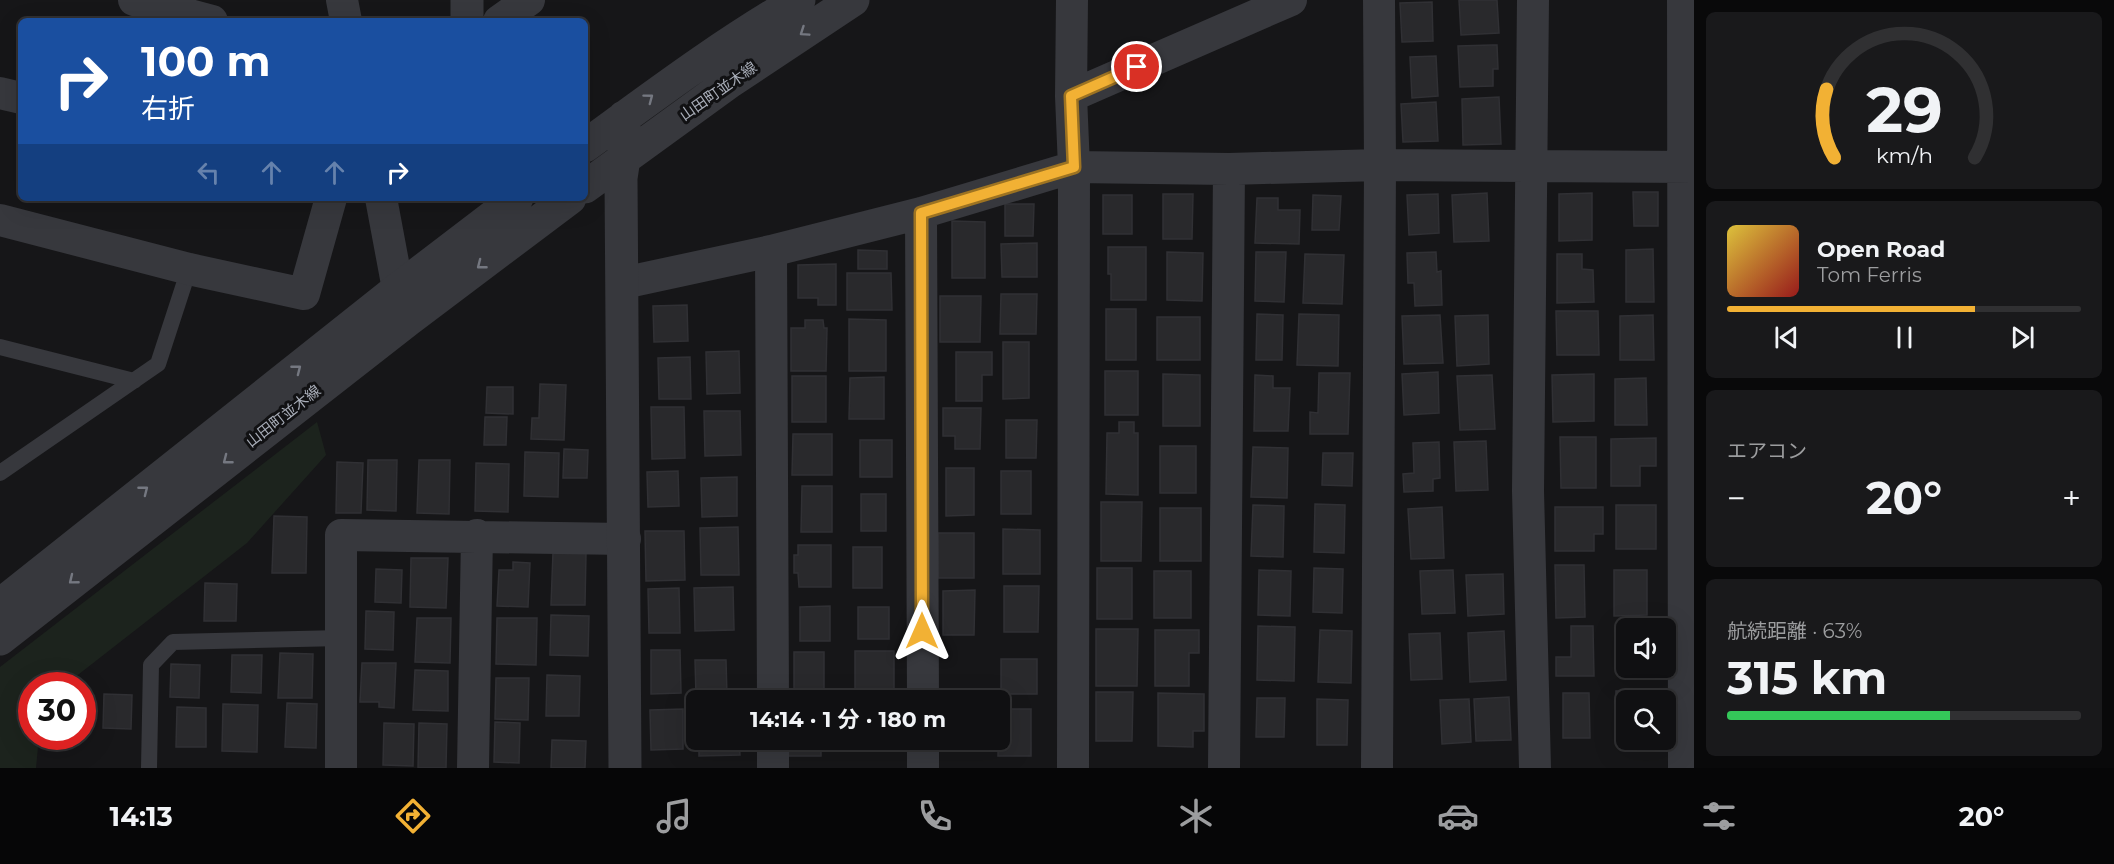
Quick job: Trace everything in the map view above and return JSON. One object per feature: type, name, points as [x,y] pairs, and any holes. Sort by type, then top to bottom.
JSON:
[{"type":"street","points":[[134,0],[201,18]]},
{"type":"street","points":[[342,0],[345,18]]},
{"type":"street","points":[[467,0],[467,18]]},
{"type":"street","points":[[503,18],[529,0]]},
{"type":"street","points":[[588,144],[663,88],[772,15],[799,0]]},
{"type":"street","points":[[1072,0],[1073,768]]},
{"type":"street","points":[[1071,96],[1291,0]]},
{"type":"street","points":[[1377,768],[1379,0]]},
{"type":"street","points":[[1533,0],[1528,491],[1535,768]]},
{"type":"street","points":[[1683,0],[1688,167],[1684,768]]},
{"type":"street","name":"山田町並木線","points":[[588,185],[731,81],[850,1]]},
{"type":"street","points":[[0,93],[18,97]]},
{"type":"street","points":[[624,117],[624,158],[621,178],[625,768]]},
{"type":"street","points":[[623,283],[771,251],[921,213],[1074,167],[1228,169],[1380,165],[1688,167]]},
{"type":"street","points":[[1224,768],[1228,169]]},
{"type":"street","points":[[0,220],[189,269],[304,294],[330,201]]},
{"type":"street","points":[[382,201],[403,304]]},
{"type":"street","name":"山田町並木線","points":[[0,604],[111,533],[403,304],[515,207],[552,201]]},
{"type":"street","points":[[921,213],[923,690]]},
{"type":"street","points":[[771,251],[773,690]]},
{"type":"street","name":"山田町並木線","points":[[0,639],[111,533]]},
{"type":"street","points":[[341,768],[342,535],[477,535],[625,539]]},
{"type":"street","points":[[473,768],[477,535]]},
{"type":"street","points":[[773,750],[773,768]]},
{"type":"street","points":[[923,750],[923,768]]},
{"type":"lane","points":[[0,473],[158,364],[189,269]]},
{"type":"lane","points":[[0,346],[134,381]]},
{"type":"lane","points":[[149,768],[151,665],[173,642],[342,638]]},
{"type":"shaded area","points":[[317,422],[326,455],[247,543],[82,672],[18,672],[18,750],[38,750],[36,768],[0,768],[0,667]]},
{"type":"building","points":[[1459,0],[1497,0],[1499,33],[1461,35]]},
{"type":"building","points":[[1432,2],[1433,41],[1402,42],[1400,3]]},
{"type":"building","points":[[1497,45],[1498,69],[1493,69],[1493,86],[1460,87],[1458,46]]},
{"type":"building","points":[[1436,56],[1438,96],[1412,98],[1410,57]]},
{"type":"building","points":[[1499,97],[1501,144],[1463,145],[1462,99]]},
{"type":"building","points":[[1436,102],[1438,141],[1403,142],[1401,104]]},
{"type":"building","points":[[1633,192],[1658,192],[1658,226],[1634,226]]},
{"type":"building","points":[[1487,193],[1489,241],[1454,242],[1452,195]]},
{"type":"building","points":[[1592,193],[1592,240],[1559,241],[1559,194]]},
{"type":"building","points":[[1163,194],[1193,194],[1192,239],[1163,239]]},
{"type":"building","points":[[1438,194],[1439,233],[1409,235],[1407,195]]},
{"type":"building","points":[[1103,195],[1132,195],[1132,234],[1103,234]]},
{"type":"building","points":[[1313,195],[1341,196],[1339,230],[1312,230]]},
{"type":"building","points":[[1257,198],[1278,198],[1278,210],[1300,210],[1299,244],[1255,243]]},
{"type":"building","points":[[1005,204],[1034,204],[1033,236],[1005,236]]},
{"type":"building","points":[[952,221],[985,222],[985,278],[952,278]]},
{"type":"building","points":[[1037,243],[1037,277],[1002,277],[1001,244]]},
{"type":"building","points":[[1108,247],[1146,247],[1146,300],[1111,300]]},
{"type":"building","points":[[1653,249],[1654,302],[1626,302],[1626,250]]},
{"type":"building","points":[[858,250],[887,251],[887,269],[858,269]]},
{"type":"building","points":[[1167,252],[1203,253],[1202,301],[1167,300]]},
{"type":"building","points":[[1256,252],[1286,252],[1284,302],[1255,301]]},
{"type":"building","points":[[1436,252],[1437,272],[1441,271],[1442,305],[1415,306],[1414,283],[1408,283],[1407,253]]},
{"type":"building","points":[[1305,254],[1344,255],[1342,304],[1303,303]]},
{"type":"building","points":[[1557,254],[1582,254],[1582,269],[1593,270],[1594,302],[1557,303]]},
{"type":"building","points":[[836,264],[836,305],[818,305],[818,298],[798,298],[798,265]]},
{"type":"building","points":[[847,273],[891,273],[892,310],[847,310]]},
{"type":"building","points":[[1001,294],[1037,294],[1036,334],[1000,334]]},
{"type":"building","points":[[940,296],[981,296],[980,342],[940,342]]},
{"type":"building","points":[[687,305],[688,341],[654,342],[653,306]]},
{"type":"building","points":[[1106,309],[1136,309],[1136,360],[1106,360]]},
{"type":"building","points":[[1556,311],[1598,311],[1599,355],[1557,355]]},
{"type":"building","points":[[1257,314],[1283,315],[1282,360],[1256,360]]},
{"type":"building","points":[[1299,314],[1339,315],[1338,366],[1297,365]]},
{"type":"building","points":[[1440,315],[1443,363],[1404,364],[1402,316]]},
{"type":"building","points":[[1488,315],[1489,364],[1457,366],[1455,316]]},
{"type":"building","points":[[1653,315],[1654,360],[1620,360],[1620,316]]},
{"type":"building","points":[[1157,317],[1200,317],[1200,360],[1157,360]]},
{"type":"building","points":[[849,319],[886,320],[886,371],[849,371]]},
{"type":"building","points":[[805,320],[823,320],[824,328],[827,328],[826,371],[791,371],[791,328],[805,328]]},
{"type":"building","points":[[1003,342],[1029,342],[1029,398],[1003,399]]},
{"type":"building","points":[[739,351],[740,393],[707,394],[706,352]]},
{"type":"building","points":[[956,352],[992,352],[992,375],[982,375],[982,401],[956,401]]},
{"type":"building","points":[[690,357],[691,399],[659,399],[658,358]]},
{"type":"building","points":[[1105,371],[1138,371],[1138,415],[1105,415]]},
{"type":"building","points":[[1438,372],[1439,413],[1404,415],[1402,374]]},
{"type":"building","points":[[1319,373],[1350,373],[1348,434],[1310,434],[1310,412],[1318,413]]},
{"type":"building","points":[[1163,374],[1200,375],[1200,426],[1163,426]]},
{"type":"building","points":[[1594,374],[1594,421],[1553,422],[1552,375]]},
{"type":"building","points":[[1255,375],[1273,376],[1273,388],[1290,388],[1288,431],[1254,431]]},
{"type":"building","points":[[1492,375],[1495,429],[1460,430],[1457,376]]},
{"type":"building","points":[[792,376],[826,376],[826,422],[792,422]]},
{"type":"building","points":[[884,377],[884,419],[849,419],[850,378]]},
{"type":"building","points":[[1646,378],[1647,425],[1615,425],[1615,379]]},
{"type":"building","points":[[540,384],[566,385],[564,440],[531,439],[532,418],[539,418]]},
{"type":"building","points":[[487,387],[513,387],[513,414],[486,413]]},
{"type":"building","points":[[651,407],[684,407],[685,458],[652,459]]},
{"type":"building","points":[[943,408],[981,408],[980,449],[955,449],[955,436],[943,436]]},
{"type":"building","points":[[704,411],[740,411],[741,455],[705,456]]},
{"type":"building","points":[[485,417],[507,417],[506,445],[484,445]]},
{"type":"building","points":[[1006,420],[1037,420],[1036,458],[1006,458]]},
{"type":"building","points":[[1119,422],[1134,422],[1134,433],[1138,433],[1138,495],[1106,494],[1107,433],[1119,433]]},
{"type":"building","points":[[793,434],[832,434],[832,475],[792,475]]},
{"type":"building","points":[[1560,437],[1596,437],[1596,488],[1561,488]]},
{"type":"building","points":[[1656,438],[1656,466],[1640,466],[1640,486],[1611,486],[1611,439]]},
{"type":"building","points":[[860,440],[892,440],[892,477],[860,477]]},
{"type":"building","points":[[1486,441],[1488,490],[1456,491],[1454,442]]},
{"type":"building","points":[[1439,442],[1440,478],[1433,479],[1433,491],[1404,492],[1403,474],[1414,473],[1413,443]]},
{"type":"building","points":[[1160,446],[1196,446],[1196,493],[1160,493]]},
{"type":"building","points":[[1253,447],[1288,448],[1287,498],[1251,497]]},
{"type":"building","points":[[564,449],[588,450],[587,478],[563,478]]},
{"type":"building","points":[[525,452],[559,453],[558,497],[524,496]]},
{"type":"building","points":[[1323,453],[1353,453],[1352,486],[1322,485]]},
{"type":"building","points":[[368,460],[397,460],[396,511],[367,510]]},
{"type":"building","points":[[419,460],[450,460],[449,514],[417,513]]},
{"type":"building","points":[[337,462],[363,463],[361,513],[336,513]]},
{"type":"building","points":[[476,463],[509,464],[508,512],[475,511]]},
{"type":"building","points":[[946,468],[974,468],[974,515],[946,516]]},
{"type":"building","points":[[678,471],[679,506],[648,507],[647,472]]},
{"type":"building","points":[[1001,471],[1031,471],[1031,514],[1001,514]]},
{"type":"building","points":[[737,477],[737,516],[702,517],[701,478]]},
{"type":"building","points":[[802,486],[832,486],[832,532],[801,532]]},
{"type":"building","points":[[861,494],[886,494],[886,531],[861,531]]},
{"type":"building","points":[[1101,502],[1142,502],[1141,561],[1101,561]]},
{"type":"building","points":[[1315,504],[1345,505],[1344,553],[1314,552]]},
{"type":"building","points":[[1253,505],[1284,506],[1283,557],[1251,556]]},
{"type":"building","points":[[1616,505],[1656,505],[1656,549],[1616,549]]},
{"type":"building","points":[[1442,507],[1444,558],[1411,559],[1408,509]]},
{"type":"building","points":[[1555,507],[1603,507],[1603,534],[1594,534],[1594,551],[1555,551]]},
{"type":"building","points":[[1160,508],[1201,508],[1201,561],[1160,561]]},
{"type":"building","points":[[274,516],[307,517],[306,573],[272,573]]},
{"type":"building","points":[[738,527],[739,575],[701,575],[700,528]]},
{"type":"building","points":[[1003,529],[1040,530],[1040,574],[1003,574]]},
{"type":"building","points":[[645,531],[684,531],[685,580],[646,581]]},
{"type":"building","points":[[938,533],[974,533],[974,578],[938,578]]},
{"type":"building","points":[[798,545],[831,545],[831,587],[799,587],[798,573],[794,573],[794,555],[798,555]]},
{"type":"building","points":[[853,547],[882,547],[882,588],[853,588]]},
{"type":"building","points":[[553,552],[586,553],[585,605],[551,605]]},
{"type":"building","points":[[411,558],[448,558],[446,608],[410,607]]},
{"type":"building","points":[[513,562],[530,563],[528,607],[497,606],[499,570],[513,570]]},
{"type":"building","points":[[1555,565],[1584,565],[1585,617],[1556,618]]},
{"type":"building","points":[[1097,568],[1132,568],[1132,619],[1097,619]]},
{"type":"building","points":[[1314,568],[1343,569],[1342,613],[1313,612]]},
{"type":"building","points":[[376,569],[402,570],[401,603],[375,602]]},
{"type":"building","points":[[1259,570],[1291,571],[1290,616],[1258,615]]},
{"type":"building","points":[[1453,570],[1455,613],[1422,614],[1420,571]]},
{"type":"building","points":[[1614,570],[1647,570],[1647,615],[1614,616]]},
{"type":"building","points":[[1154,571],[1191,571],[1191,618],[1154,618]]},
{"type":"building","points":[[1503,574],[1504,614],[1468,616],[1466,575]]},
{"type":"building","points":[[205,583],[237,584],[236,621],[204,621]]},
{"type":"building","points":[[1004,586],[1039,586],[1038,632],[1004,632]]},
{"type":"building","points":[[733,587],[734,630],[695,631],[694,588]]},
{"type":"building","points":[[679,588],[680,633],[649,633],[648,589]]},
{"type":"building","points":[[975,590],[974,635],[943,635],[943,591]]},
{"type":"building","points":[[830,606],[830,641],[800,641],[800,607]]},
{"type":"building","points":[[858,607],[889,607],[889,639],[858,639]]},
{"type":"building","points":[[366,611],[394,612],[393,650],[365,649]]},
{"type":"building","points":[[551,615],[589,616],[588,656],[550,655]]},
{"type":"building","points":[[417,618],[451,618],[450,663],[415,662]]},
{"type":"building","points":[[497,618],[537,618],[536,665],[496,664]]},
{"type":"building","points":[[1258,626],[1295,627],[1294,681],[1257,680]]},
{"type":"building","points":[[1571,626],[1593,626],[1594,676],[1556,676],[1556,657],[1571,657]]},
{"type":"building","points":[[1096,629],[1138,629],[1137,686],[1096,686]]},
{"type":"building","points":[[1155,630],[1199,630],[1199,653],[1189,653],[1189,686],[1155,686]]},
{"type":"building","points":[[1320,630],[1352,631],[1351,683],[1318,682]]},
{"type":"building","points":[[1504,631],[1506,680],[1470,682],[1468,633]]},
{"type":"building","points":[[1440,633],[1442,679],[1411,680],[1409,634]]},
{"type":"building","points":[[651,650],[680,650],[681,693],[651,694]]},
{"type":"building","points":[[855,651],[894,651],[894,690],[855,690]]},
{"type":"building","points":[[794,652],[824,652],[824,690],[794,690]]},
{"type":"building","points":[[280,653],[313,654],[312,698],[278,698]]},
{"type":"building","points":[[232,655],[262,655],[261,693],[231,692]]},
{"type":"building","points":[[1001,659],[1037,659],[1037,694],[1010,694],[1010,690],[1001,690]]},
{"type":"building","points":[[695,660],[726,660],[727,690],[696,690]]},
{"type":"building","points":[[362,663],[396,663],[394,708],[379,707],[379,702],[360,702]]},
{"type":"building","points":[[171,664],[200,665],[199,698],[170,697]]},
{"type":"building","points":[[415,670],[448,671],[448,711],[413,710]]},
{"type":"building","points":[[547,675],[580,676],[579,716],[546,716]]},
{"type":"building","points":[[496,678],[529,678],[528,720],[495,719]]},
{"type":"building","points":[[1096,692],[1133,692],[1132,741],[1096,741]]},
{"type":"building","points":[[1158,693],[1204,694],[1204,731],[1193,731],[1193,747],[1158,746]]},
{"type":"building","points":[[1563,693],[1589,693],[1590,738],[1563,738]]},
{"type":"building","points":[[104,694],[132,695],[131,729],[103,728]]},
{"type":"building","points":[[1509,697],[1511,740],[1476,741],[1474,699]]},
{"type":"building","points":[[1257,698],[1285,698],[1284,737],[1256,737]]},
{"type":"building","points":[[1317,699],[1348,700],[1347,745],[1317,745]]},
{"type":"building","points":[[1469,699],[1471,742],[1442,744],[1440,700]]},
{"type":"building","points":[[287,703],[317,704],[316,748],[285,747]]},
{"type":"building","points":[[223,704],[258,705],[257,752],[222,751]]},
{"type":"building","points":[[177,707],[206,708],[206,747],[176,747]]},
{"type":"building","points":[[683,709],[683,749],[651,750],[650,710]]},
{"type":"building","points":[[1010,709],[1031,709],[1031,756],[998,756],[998,750],[1010,750]]},
{"type":"building","points":[[495,722],[520,723],[519,763],[494,762]]},
{"type":"building","points":[[384,723],[414,724],[413,766],[383,765]]},
{"type":"building","points":[[419,723],[447,724],[446,768],[418,768]]},
{"type":"building","points":[[552,740],[586,741],[585,768],[551,768]]},
{"type":"building","points":[[699,750],[740,750],[740,755],[699,756]]},
{"type":"building","points":[[787,750],[821,750],[821,756],[787,756]]},
{"type":"route","points":[[922,631],[921,213],[1074,167],[1071,96],[1137,67]]}]
